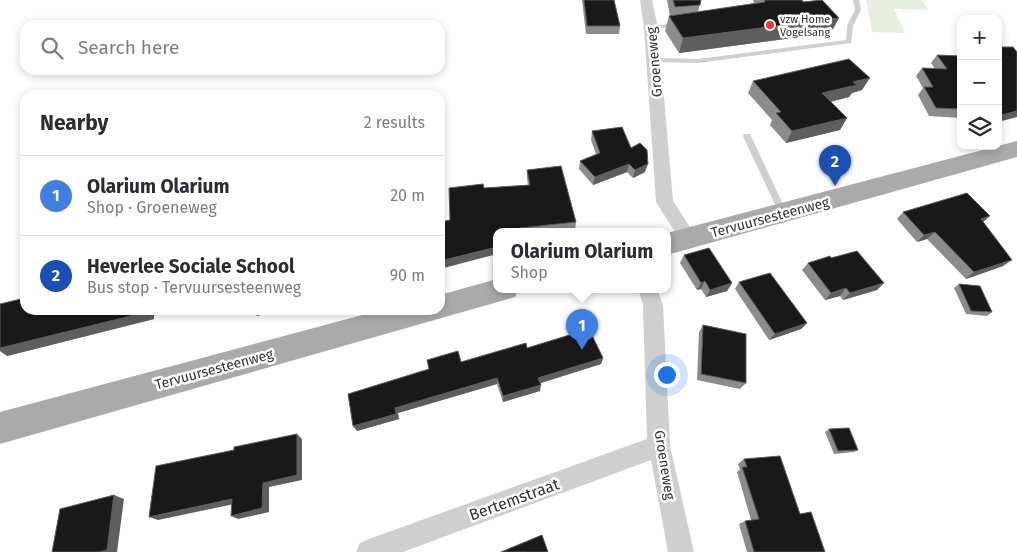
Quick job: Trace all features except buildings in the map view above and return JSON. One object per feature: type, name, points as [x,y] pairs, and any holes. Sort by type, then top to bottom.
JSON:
[{"type":"main road","name":"Tervuursesteenweg","points":[[678,241],[1017,149]]},
{"type":"main road","points":[[445,305],[493,292]]},
{"type":"main road","name":"Tervuursesteenweg","points":[[0,428],[409,315]]},
{"type":"street","name":"Groeneweg","points":[[646,0],[651,28],[665,202],[678,241]]},
{"type":"street","name":"Groeneweg","points":[[649,293],[653,305],[658,446],[681,552]]},
{"type":"street","name":"Bertemstraat","points":[[369,552],[658,446]]},
{"type":"lane","points":[[654,60],[698,61],[849,42],[851,24],[857,16],[858,6],[856,0]]},
{"type":"lane","points":[[651,28],[680,25]]},
{"type":"lane","points":[[747,136],[783,213]]},
{"type":"green space","points":[[866,0],[922,0],[928,10],[894,9],[905,33],[872,32]]},
{"type":"place","name":"vzw Home Vogelsang","points":[[770,25]]},
{"type":"place","name":"Heverlee Sociale School","points":[[835,186]]},
{"type":"place","name":"Olarium Olarium","points":[[582,350]]}]
